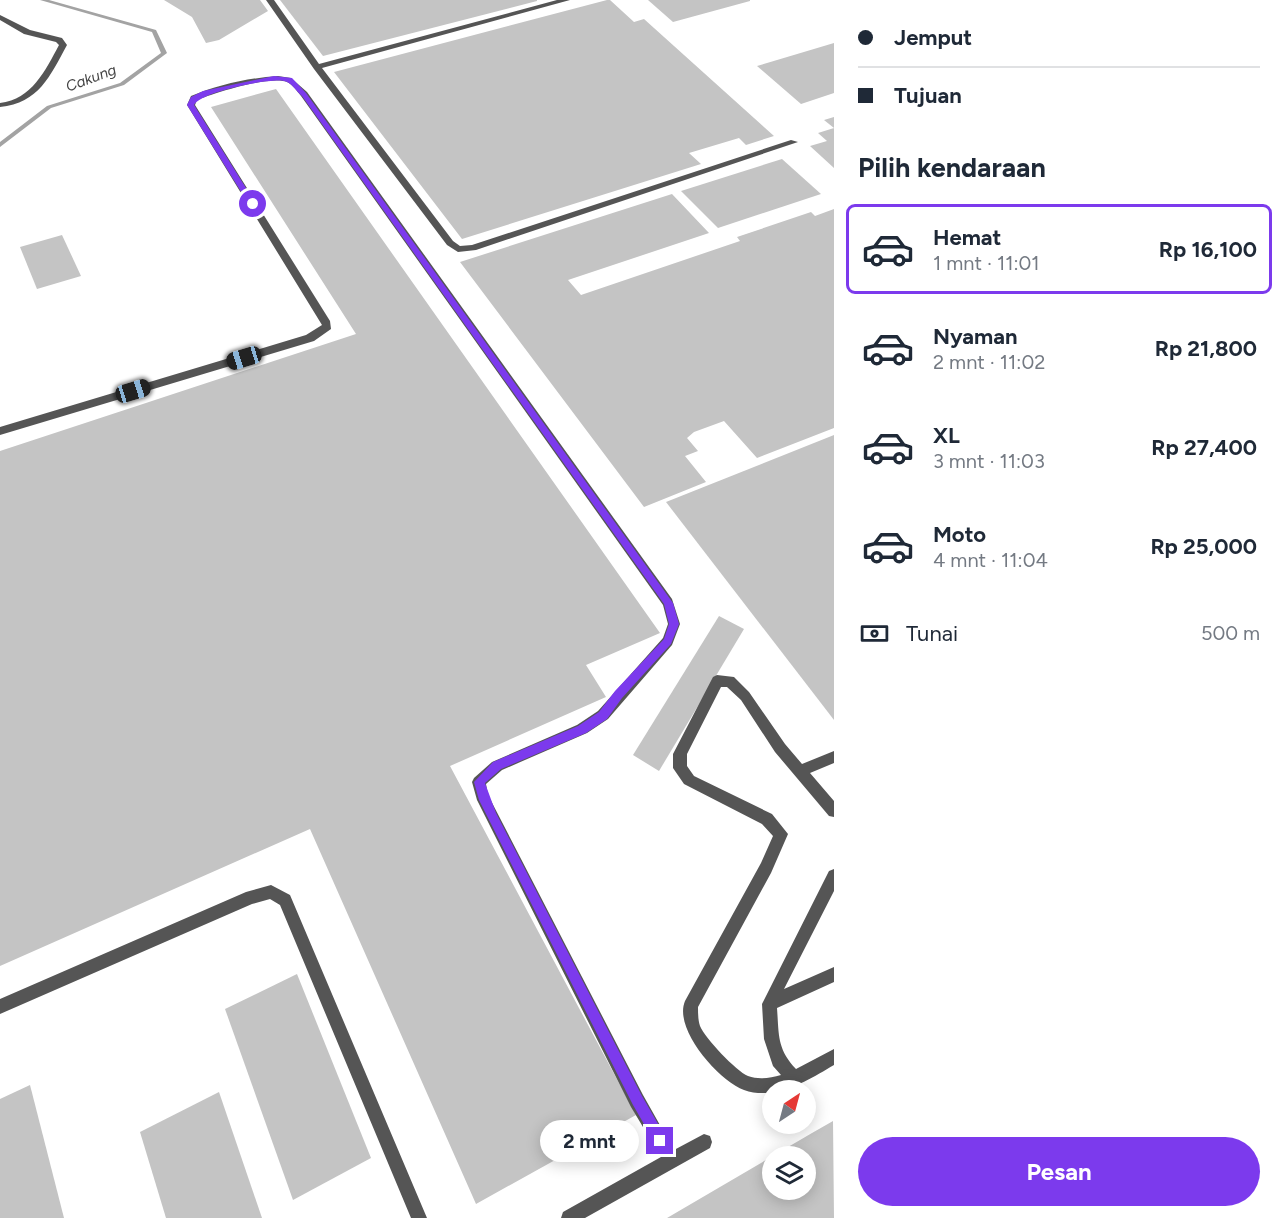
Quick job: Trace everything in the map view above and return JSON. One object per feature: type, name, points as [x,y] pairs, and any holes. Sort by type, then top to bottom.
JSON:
[{"type":"lane","points":[[270,0],[317,67],[450,243],[465,250],[794,142]]},
{"type":"lane","points":[[317,67],[566,0]]},
{"type":"lane","points":[[0,17],[27,32],[53,38],[63,45],[36,91],[15,102],[0,105]]},
{"type":"lane","points":[[0,24],[13,24]]},
{"type":"lane","points":[[0,431],[310,338],[327,327],[327,323],[191,105],[194,98],[206,93],[274,78],[289,80],[304,94],[668,603],[674,624],[668,641],[603,715],[582,729],[497,766],[479,782],[482,796],[637,1101],[672,1161]]},
{"type":"lane","points":[[834,810],[780,748],[745,696],[730,681],[717,681],[680,754],[680,768],[689,780],[767,819],[781,834],[766,868],[690,1006],[691,1024],[699,1040],[736,1078],[751,1084],[771,1085],[794,1078],[834,1057]]},
{"type":"lane","points":[[799,771],[834,757]]},
{"type":"lane","points":[[794,1078],[778,1061],[772,1039],[769,1004],[834,876]]},
{"type":"lane","points":[[0,1008],[251,897],[271,892],[285,900],[419,1218]]},
{"type":"lane","points":[[769,1004],[834,975]]},
{"type":"lane","points":[[569,1218],[704,1142]]},
{"type":"building","points":[[164,0],[260,0],[268,11],[219,40],[206,43],[192,17]]},
{"type":"building","points":[[280,0],[537,0],[537,1],[323,56]]},
{"type":"building","points":[[610,0],[634,22],[644,19],[774,136],[746,145],[739,138],[689,153],[701,164],[462,239],[334,72]]},
{"type":"building","points":[[648,0],[750,0],[750,1],[673,22]]},
{"type":"building","points":[[834,43],[834,93],[801,104],[757,66]]},
{"type":"building","points":[[276,89],[660,633],[586,665],[606,697],[450,766],[636,1115],[476,1204],[310,829],[0,966],[0,451],[356,334],[211,107]]},
{"type":"building","points":[[834,117],[834,128],[824,120]]},
{"type":"building","points":[[834,128],[834,168],[810,146],[827,141],[818,133]]},
{"type":"building","points":[[782,159],[821,194],[718,228],[681,191]]},
{"type":"building","points":[[672,194],[709,233],[568,280],[581,295],[740,241],[737,237],[811,212],[815,216],[834,209],[834,428],[757,458],[724,421],[694,432],[687,438],[698,451],[685,456],[706,482],[644,507],[460,262]]},
{"type":"building","points":[[62,235],[81,276],[37,289],[20,247]]},
{"type":"building","points":[[834,435],[834,720],[666,502]]},
{"type":"building","points":[[719,616],[744,629],[659,771],[633,755]]},
{"type":"building","points":[[297,974],[371,1158],[293,1200],[225,1009]]},
{"type":"building","points":[[30,1085],[64,1218],[0,1218],[0,1099]]},
{"type":"building","points":[[219,1092],[262,1218],[166,1218],[140,1132]]},
{"type":"building","points":[[833,1121],[834,1218],[667,1218],[762,1162],[762,1200],[816,1200],[816,1146],[790,1146],[811,1134],[816,1134],[816,1131]]},
{"type":"waterway","name":"Cakung","points":[[0,145],[49,107],[122,84],[164,53],[154,31],[43,0]]},
{"type":"route","points":[[253,204],[191,105],[194,98],[206,93],[274,78],[289,80],[304,94],[668,603],[674,624],[668,641],[603,715],[582,729],[497,766],[479,782],[482,796],[637,1101],[660,1141]]}]
